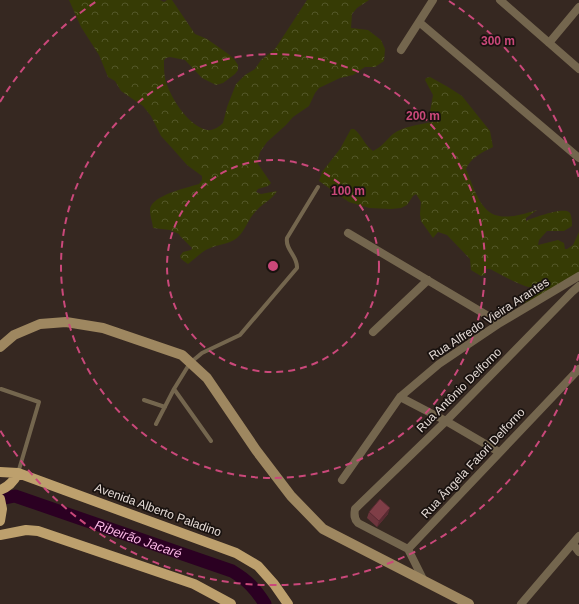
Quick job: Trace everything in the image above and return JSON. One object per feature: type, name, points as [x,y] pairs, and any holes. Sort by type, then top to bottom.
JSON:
[{"type":"main road","points":[[0,347],[14,335],[40,324],[66,322],[103,328],[182,355],[207,378],[256,450],[291,496],[323,529],[470,604]]},
{"type":"main road","name":"Avenida Alberto Paladino","points":[[0,472],[18,473],[236,553],[258,566],[274,584],[288,604]]},
{"type":"main road","points":[[0,490],[6,488],[13,482],[18,473]]},
{"type":"main road","points":[[0,521],[1,504]]},
{"type":"main road","points":[[0,535],[26,530],[38,531],[194,584],[231,604]]},
{"type":"street","points":[[400,50],[433,0]]},
{"type":"street","points":[[500,0],[579,69]]},
{"type":"street","points":[[549,43],[579,7]]},
{"type":"street","points":[[419,22],[579,158]]},
{"type":"street","points":[[348,233],[500,323]]},
{"type":"street","name":"Rua Alfredo Vieira Arantes","points":[[342,480],[400,397],[439,364],[500,323],[579,276]]},
{"type":"street","points":[[374,332],[428,280]]},
{"type":"street","name":"Rua Antônio Delforno","points":[[408,549],[358,523],[354,515],[355,509],[579,286]]},
{"type":"street","name":"Rua Ângela Fatori Delforno","points":[[408,549],[579,369]]},
{"type":"street","points":[[400,397],[446,420],[499,452]]},
{"type":"street","points":[[521,604],[579,536]]},
{"type":"street","points":[[573,544],[579,552]]},
{"type":"street","points":[[408,549],[423,579]]},
{"type":"lane","points":[[156,424],[174,388],[190,362],[202,353],[240,335],[297,268],[295,259],[286,243],[287,238],[318,187]]},
{"type":"lane","points":[[174,388],[211,441]]},
{"type":"lane","points":[[1,389],[39,402],[18,473]]},
{"type":"lane","points":[[144,400],[165,408]]},
{"type":"green space","points":[[69,0],[160,0],[164,2],[167,0],[172,0],[195,34],[207,39],[227,53],[238,65],[238,70],[235,74],[223,83],[216,85],[202,78],[185,60],[170,57],[164,60],[166,82],[182,112],[194,124],[207,130],[216,128],[223,123],[227,107],[236,84],[245,75],[255,69],[261,60],[275,49],[307,0],[369,0],[357,8],[352,14],[351,28],[368,30],[381,40],[385,49],[384,61],[375,67],[365,67],[353,75],[340,78],[319,88],[309,106],[293,117],[267,142],[260,152],[258,164],[271,183],[268,186],[258,189],[256,192],[261,194],[277,191],[275,194],[254,213],[237,238],[230,242],[205,250],[188,264],[181,259],[180,256],[183,252],[191,250],[192,248],[179,234],[170,230],[153,228],[150,208],[155,202],[166,195],[199,184],[202,180],[202,176],[187,165],[161,136],[151,116],[143,106],[121,91],[115,81],[108,77],[99,55],[81,27]]},
{"type":"green space","points":[[430,77],[462,96],[490,131],[493,147],[474,158],[466,169],[477,196],[483,206],[497,216],[508,217],[537,210],[526,218],[526,221],[556,212],[567,211],[570,213],[572,218],[572,226],[564,231],[547,231],[539,240],[538,245],[558,240],[564,243],[565,249],[567,249],[573,245],[579,232],[579,279],[520,305],[545,289],[530,288],[510,280],[490,269],[486,269],[485,275],[481,276],[471,270],[470,259],[447,235],[438,232],[433,238],[421,221],[421,202],[416,194],[407,205],[401,208],[369,208],[349,202],[319,181],[322,172],[340,149],[351,129],[357,131],[373,151],[379,148],[397,131],[411,126],[432,122],[433,120],[430,112],[433,95],[425,80],[426,78]]},
{"type":"building","points":[[380,499],[390,508],[379,521],[369,512]]},
{"type":"waterway","name":"Ribeirão Jacaré","points":[[0,499],[15,496],[232,571],[250,585],[258,593],[265,604]]}]
